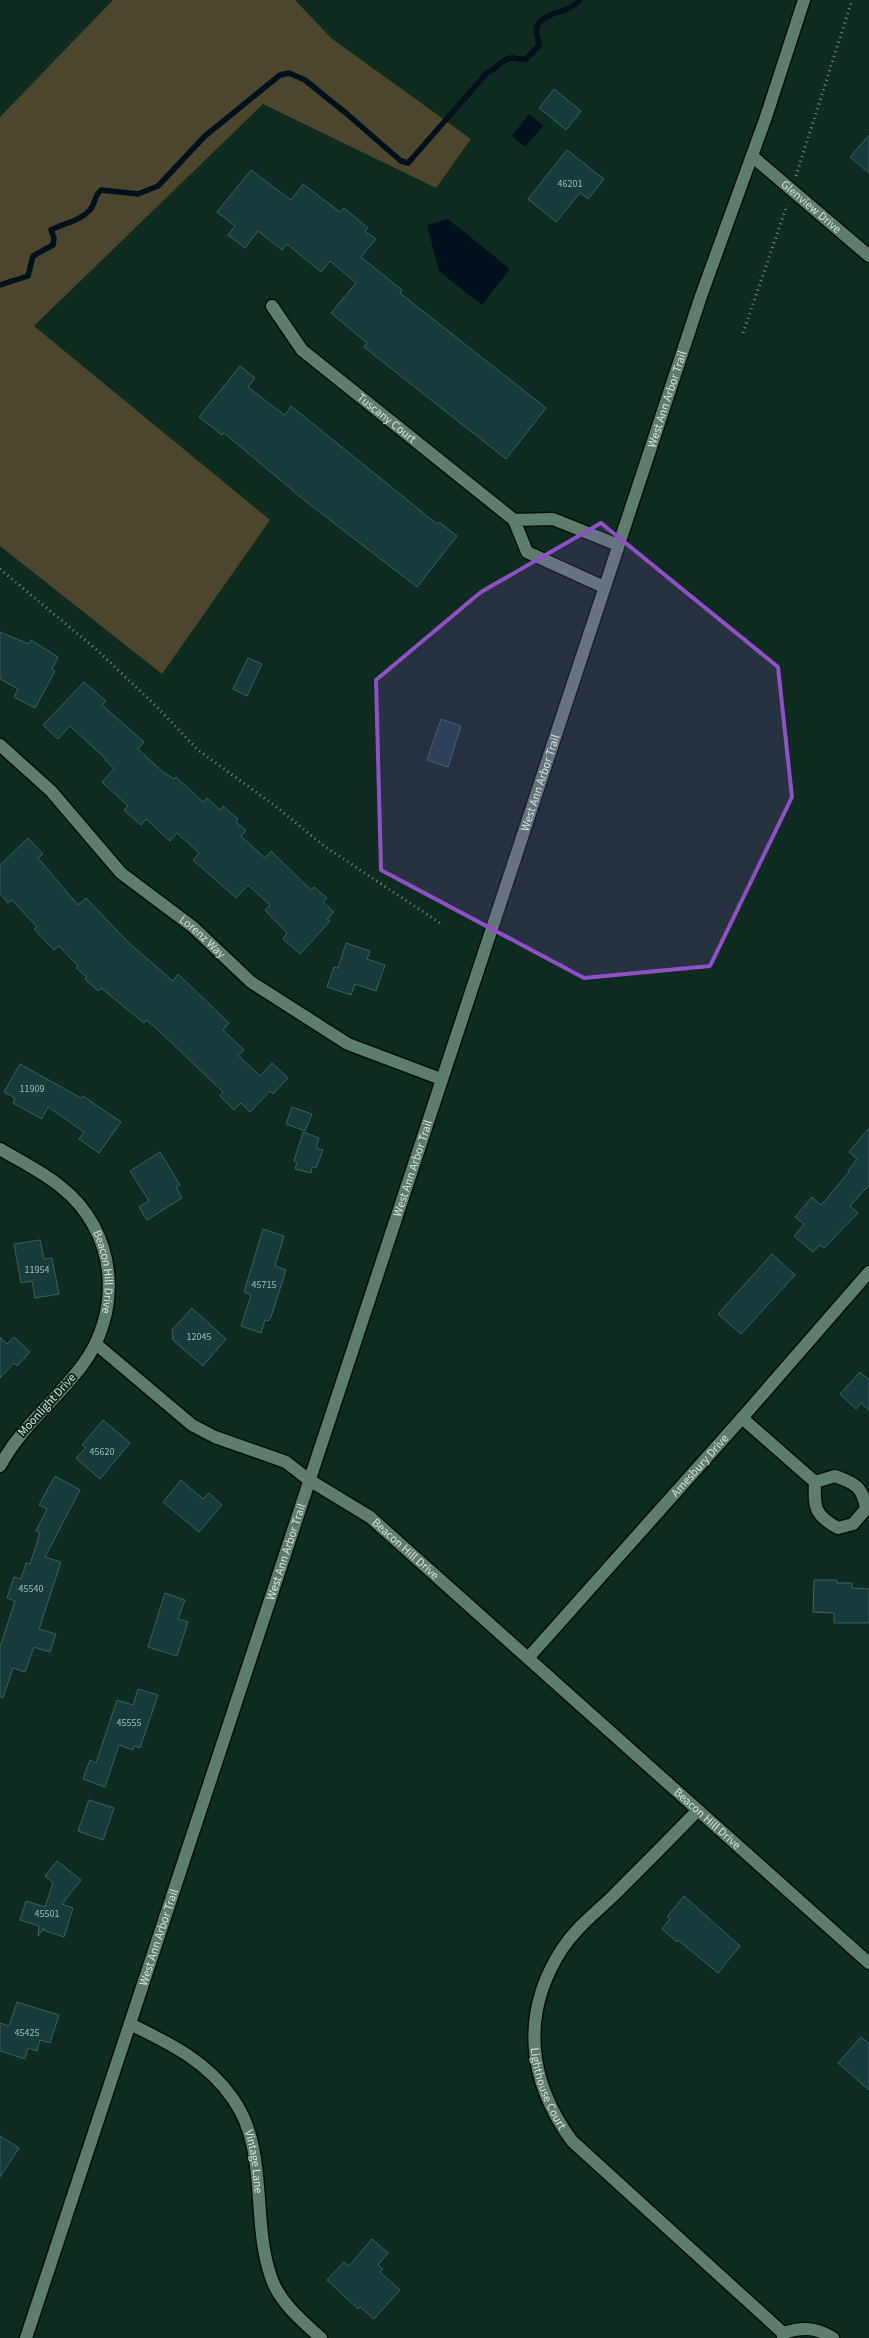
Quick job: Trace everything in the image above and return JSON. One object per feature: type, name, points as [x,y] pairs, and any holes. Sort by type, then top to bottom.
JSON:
[{"type":"street","name":"West Ann Arbor Trail","points":[[26,2338],[604,587],[701,296],[752,156],[804,0]]},
{"type":"street","name":"Glenview Drive","points":[[752,156],[869,256]]},
{"type":"street","name":"Tuscany Court","points":[[272,306],[302,350],[514,520],[527,552],[604,587]]},
{"type":"street","points":[[514,520],[553,519],[618,545]]},
{"type":"street","name":"Lorenz Way","points":[[0,745],[51,791],[121,874],[193,927],[251,982],[348,1044],[441,1079]]},
{"type":"street","name":"Beacon Hill Drive","points":[[0,1149],[62,1187],[78,1202],[98,1234],[109,1270],[110,1289],[105,1321],[96,1344],[192,1425],[215,1437],[286,1462],[309,1480],[370,1517],[869,1963]]},
{"type":"street","name":"Amesbury Drive","points":[[528,1658],[869,1272]]},
{"type":"street","name":"Moonlight Drive","points":[[0,1466],[9,1448],[24,1428],[80,1369],[96,1344]]},
{"type":"street","points":[[742,1418],[815,1482]]},
{"type":"street","points":[[835,1476],[851,1482],[864,1494],[866,1509],[853,1524],[838,1528],[824,1520],[814,1503],[815,1482],[835,1476]]},
{"type":"street","name":"Lighthouse Court","points":[[698,1810],[585,1921],[562,1950],[549,1972],[539,2002],[535,2028],[535,2057],[540,2080],[547,2102],[558,2122],[572,2141],[783,2335],[801,2328],[822,2331],[833,2338]]},
{"type":"street","name":"Vintage Lane","points":[[130,2024],[182,2050],[216,2078],[234,2099],[246,2125],[253,2152],[261,2223],[271,2278],[289,2307],[321,2338]]},
{"type":"path","points":[[743,333],[792,190],[852,0]]},
{"type":"path","points":[[0,568],[97,650],[157,707],[198,750],[278,808],[324,846],[443,925]]},
{"type":"highlighted area","points":[[601,523],[778,667],[792,797],[710,966],[584,978],[381,870],[376,680],[481,592]]},
{"type":"shaded area","points":[[113,0],[295,0],[331,38],[471,139],[436,188],[263,104],[34,326],[270,520],[162,674],[0,546],[0,117]]},
{"type":"water","points":[[529,114],[543,126],[525,147],[512,136]]},
{"type":"water","points":[[448,219],[510,269],[482,305],[439,271],[427,225]]},
{"type":"building","points":[[554,89],[581,111],[566,130],[539,108]]},
{"type":"building","points":[[869,135],[869,173],[850,157]]},
{"type":"building","points":[[567,150],[604,179],[588,199],[580,193],[556,222],[528,199]]},
{"type":"building","points":[[251,170],[291,200],[303,184],[340,212],[344,208],[368,228],[365,231],[376,239],[361,257],[402,290],[400,293],[546,408],[506,459],[364,347],[367,343],[331,313],[356,283],[330,261],[321,272],[287,244],[282,250],[258,231],[245,248],[228,235],[235,226],[217,212]]},
{"type":"building","points":[[240,366],[255,378],[248,387],[285,415],[291,406],[437,524],[439,522],[457,536],[417,587],[304,500],[224,433],[222,435],[199,417]]},
{"type":"building","points":[[0,632],[29,644],[31,640],[58,657],[52,669],[55,671],[35,708],[14,697],[18,689],[0,679]]},
{"type":"building","points":[[248,658],[262,664],[247,696],[233,689]]},
{"type":"building","points":[[84,682],[106,701],[102,705],[144,742],[138,749],[163,772],[174,779],[176,777],[203,802],[207,798],[220,810],[223,806],[238,819],[236,822],[246,830],[241,836],[265,858],[271,851],[311,890],[314,887],[327,898],[323,902],[334,912],[327,919],[330,921],[300,954],[283,939],[287,933],[265,910],[270,905],[248,885],[236,898],[193,860],[199,853],[177,833],[170,841],[146,819],[141,825],[124,810],[128,806],[102,782],[114,769],[106,759],[70,726],[58,739],[43,725]]},
{"type":"building","points":[[441,719],[461,726],[448,767],[427,760]]},
{"type":"building","points":[[28,838],[43,854],[38,858],[78,905],[86,898],[128,942],[173,981],[178,974],[229,1023],[223,1030],[244,1050],[238,1055],[260,1076],[272,1063],[288,1078],[273,1094],[270,1091],[250,1112],[241,1103],[234,1110],[220,1096],[223,1092],[156,1028],[146,1020],[144,1023],[101,988],[98,991],[85,979],[87,977],[76,968],[78,966],[59,946],[54,950],[34,929],[37,927],[12,900],[8,903],[0,894],[0,865]]},
{"type":"building","points":[[346,943],[370,951],[367,959],[385,965],[376,991],[355,984],[351,995],[327,987],[334,967],[338,968]]},
{"type":"building","points":[[20,1064],[81,1098],[83,1096],[121,1122],[99,1153],[79,1139],[84,1132],[48,1107],[42,1119],[13,1103],[15,1098],[4,1092]]},
{"type":"building","points":[[292,1107],[312,1114],[305,1131],[286,1124]]},
{"type":"building","points":[[869,1128],[869,1185],[850,1206],[858,1213],[824,1248],[820,1245],[813,1252],[794,1236],[804,1224],[795,1217],[812,1197],[821,1205],[849,1172],[857,1159],[849,1152]]},
{"type":"building","points":[[303,1132],[319,1138],[316,1148],[323,1150],[316,1168],[312,1167],[311,1173],[295,1169],[297,1162],[294,1161]]},
{"type":"building","points":[[160,1152],[180,1185],[176,1187],[182,1198],[147,1220],[139,1207],[149,1201],[130,1171]]},
{"type":"building","points":[[263,1229],[284,1236],[275,1266],[286,1270],[271,1317],[268,1321],[265,1320],[261,1333],[241,1326],[251,1295],[244,1292]]},
{"type":"building","points":[[40,1240],[44,1259],[52,1258],[59,1294],[35,1298],[32,1281],[21,1283],[14,1244]]},
{"type":"building","points":[[772,1254],[795,1275],[741,1334],[718,1314]]},
{"type":"building","points":[[192,1308],[226,1339],[203,1366],[173,1340],[172,1330]]},
{"type":"building","points":[[0,1337],[7,1344],[14,1337],[30,1352],[17,1366],[14,1363],[0,1378]]},
{"type":"building","points":[[860,1372],[869,1380],[869,1411],[861,1403],[856,1409],[840,1394]]},
{"type":"building","points":[[103,1420],[130,1443],[100,1479],[76,1458],[86,1448],[82,1445]]},
{"type":"building","points":[[55,1476],[80,1490],[45,1557],[61,1562],[39,1629],[56,1634],[50,1652],[34,1647],[25,1672],[13,1668],[3,1698],[0,1697],[0,1647],[15,1601],[7,1598],[14,1577],[21,1579],[26,1563],[30,1564],[40,1533],[36,1531],[47,1509],[39,1505]]},
{"type":"building","points":[[181,1480],[203,1499],[209,1493],[222,1505],[199,1532],[163,1502]]},
{"type":"building","points":[[814,1580],[837,1580],[837,1583],[852,1583],[852,1588],[869,1589],[869,1623],[834,1623],[834,1613],[813,1612]]},
{"type":"building","points":[[165,1593],[185,1600],[178,1619],[188,1622],[177,1656],[148,1647]]},
{"type":"building","points":[[138,1689],[158,1695],[140,1748],[134,1746],[133,1750],[119,1745],[105,1787],[83,1779],[90,1760],[96,1763],[117,1700],[133,1705]]},
{"type":"building","points":[[89,1800],[114,1808],[103,1840],[78,1831]]},
{"type":"building","points":[[57,1861],[81,1880],[62,1904],[73,1908],[64,1937],[43,1930],[44,1928],[38,1936],[39,1926],[20,1920],[26,1901],[45,1907],[53,1883],[45,1876]]},
{"type":"building","points":[[684,1896],[740,1946],[718,1973],[662,1929],[670,1919],[667,1917]]},
{"type":"building","points":[[17,2002],[59,2015],[50,2043],[40,2040],[37,2051],[28,2048],[25,2059],[0,2051],[0,2023],[9,2026]]},
{"type":"building","points":[[861,2037],[869,2044],[869,2090],[838,2063]]},
{"type":"building","points":[[0,2136],[19,2148],[0,2177]]},
{"type":"building","points":[[372,2239],[388,2253],[378,2265],[383,2269],[380,2272],[400,2290],[374,2319],[360,2307],[358,2309],[327,2280],[344,2262],[349,2266]]},
{"type":"waterway","points":[[0,285],[28,276],[33,256],[53,245],[54,238],[51,230],[86,214],[101,190],[138,194],[158,186],[205,136],[280,75],[289,73],[305,80],[401,161],[408,163],[487,73],[506,59],[526,59],[539,46],[536,28],[540,22],[575,5],[580,0]]}]
